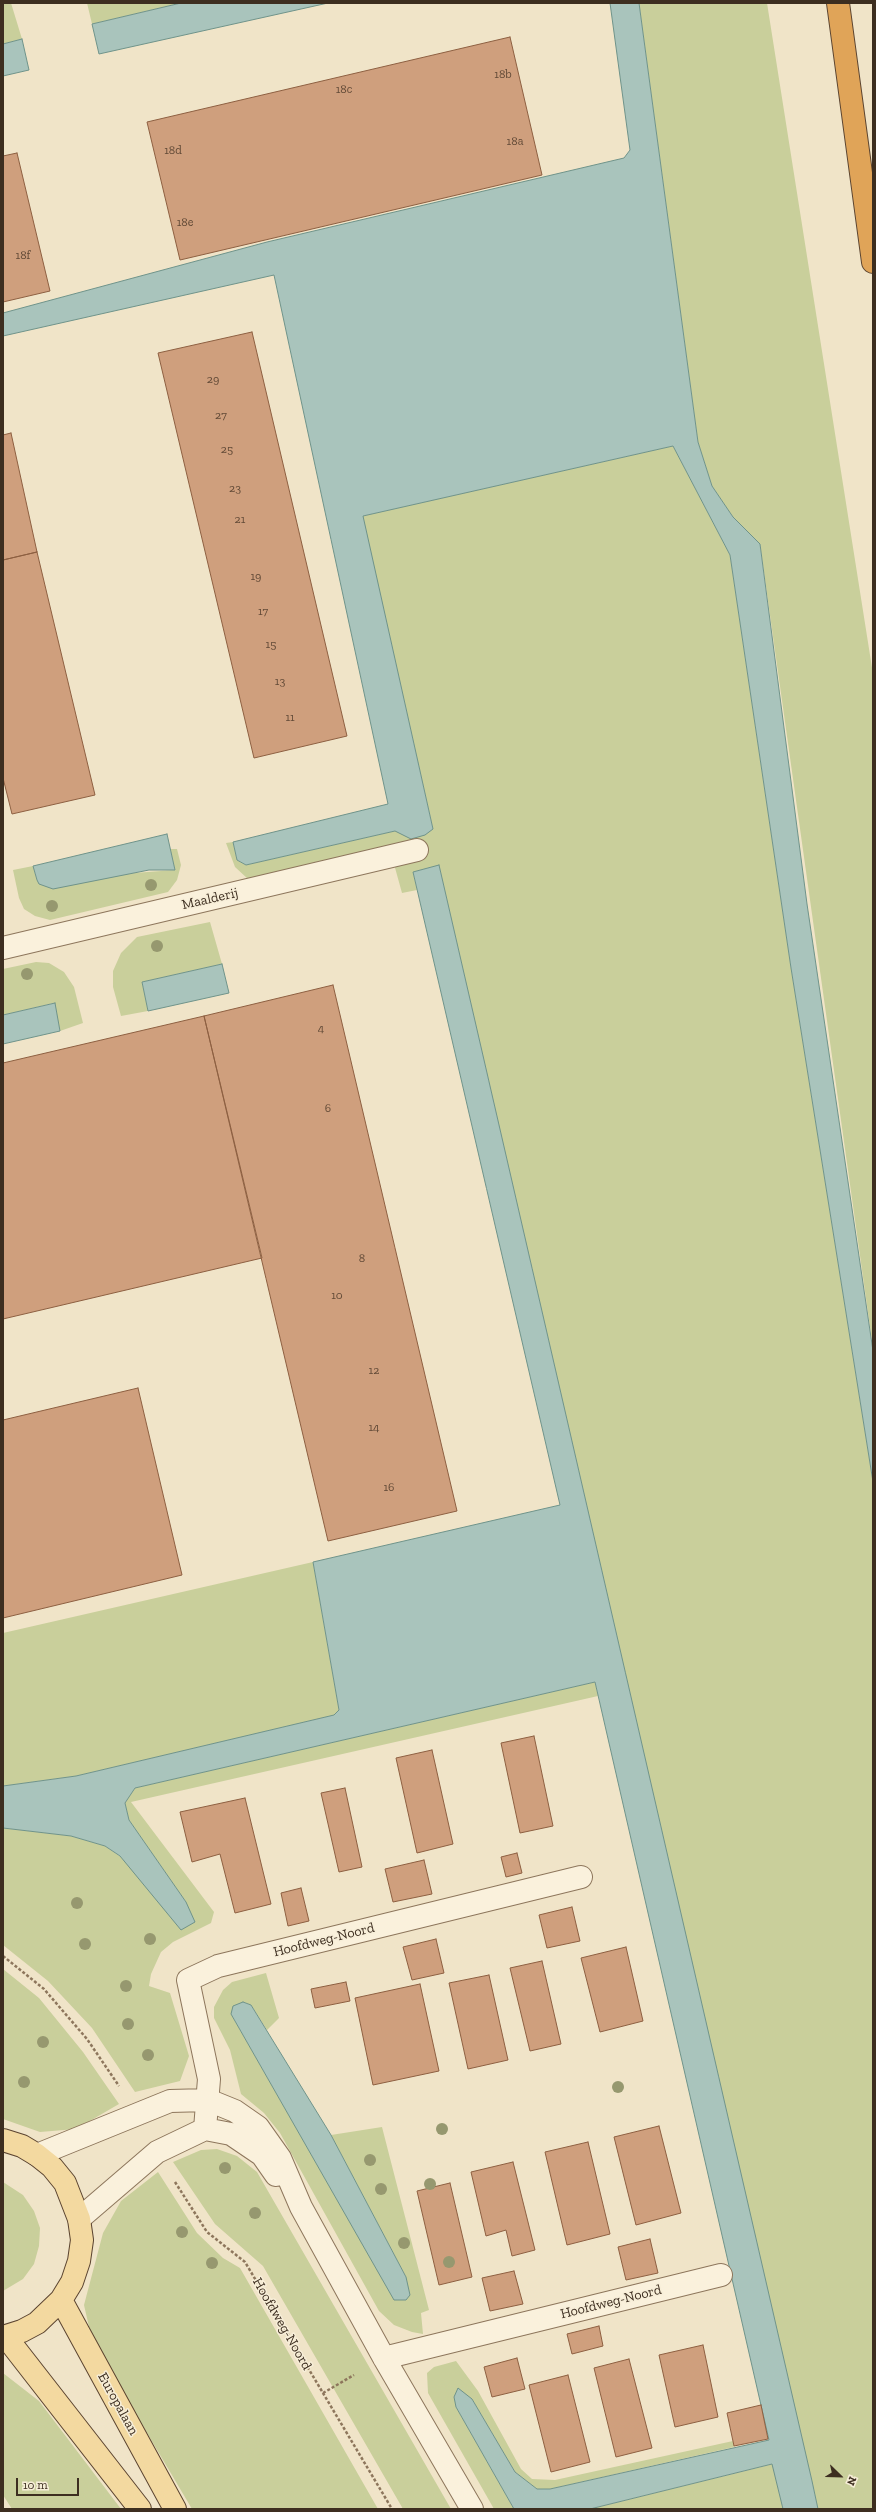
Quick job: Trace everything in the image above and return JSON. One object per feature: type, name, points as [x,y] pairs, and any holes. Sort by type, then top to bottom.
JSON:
[{"type":"highway","points":[[838,3],[873,262]]},
{"type":"main road","points":[[3,2140],[22,2146],[37,2155],[52,2167],[65,2183],[79,2219],[82,2240],[79,2261],[72,2282],[61,2300],[37,2323],[4,2337],[140,2509]]},
{"type":"main road","name":"Europalaan","points":[[61,2300],[175,2509]]},
{"type":"street","name":"Maalderij","points":[[3,948],[417,850]]},
{"type":"street","name":"Hoofdweg-Noord","points":[[205,2129],[209,2079],[188,1980],[218,1966],[581,1877]]},
{"type":"street","points":[[37,2155],[170,2101],[208,2100],[235,2111],[258,2126],[280,2158],[301,2208],[384,2358],[472,2509]]},
{"type":"street","points":[[79,2219],[157,2152],[205,2129],[232,2134],[262,2155],[301,2208]]},
{"type":"street","name":"Hoofdweg-Noord","points":[[384,2358],[721,2275]]},
{"type":"path","points":[[3,1956],[44,1989],[87,2039],[135,2114]]},
{"type":"path","name":"Hoofdweg-Noord","points":[[157,2152],[207,2232],[246,2262],[392,2509]]},
{"type":"green space","points":[[3,3],[11,3],[22,39],[3,44]]},
{"type":"green space","points":[[87,3],[181,3],[92,24]]},
{"type":"green space","points":[[639,3],[767,3],[873,674],[873,1348],[760,544],[733,517],[712,486],[698,442]]},
{"type":"green space","points":[[673,446],[730,555],[791,968],[873,1482],[873,2509],[818,2509],[439,866],[413,872],[417,890],[402,893],[389,846],[248,879],[235,867],[226,843],[233,842],[237,860],[246,865],[395,831],[433,829],[362,516]]},
{"type":"green space","points":[[170,849],[177,849],[181,865],[177,880],[168,892],[50,920],[35,916],[24,909],[19,898],[13,870],[33,866],[37,880],[175,870]]},
{"type":"green space","points":[[210,922],[222,964],[142,982],[148,1011],[121,1016],[113,987],[113,971],[121,953],[137,937]]},
{"type":"green space","points":[[36,962],[49,963],[64,972],[74,987],[83,1023],[60,1031],[54,1003],[3,1015],[3,969]]},
{"type":"green space","points":[[313,1562],[339,1710],[335,1715],[76,1776],[3,1786],[3,1633]]},
{"type":"green space","points":[[595,1682],[598,1696],[131,1802],[214,1912],[211,1923],[173,1942],[161,1952],[151,1974],[149,1986],[170,1993],[189,2056],[180,2081],[135,2092],[92,2028],[48,1981],[3,1945],[3,1828],[71,1836],[105,1846],[186,1902],[129,1820],[125,1803],[135,1788]]},
{"type":"green space","points":[[3,1969],[39,1998],[83,2052],[119,2104],[76,2129],[40,2132],[3,2119]]},
{"type":"green space","points":[[266,1973],[279,2018],[267,2030],[251,2005],[243,2002],[231,2014],[394,2299],[405,2300],[406,2277],[331,2135],[382,2127],[429,2310],[421,2313],[423,2334],[412,2332],[394,2325],[379,2311],[280,2133],[264,2113],[241,2094],[230,2050],[214,2018],[214,2007],[223,1990],[232,1982]]},
{"type":"green space","points":[[217,2149],[237,2156],[257,2172],[451,2509],[403,2509],[263,2266],[215,2224],[173,2162],[201,2150]]},
{"type":"green space","points":[[158,2172],[197,2233],[223,2258],[240,2268],[378,2509],[192,2509],[92,2340],[84,2305],[103,2233],[121,2201]]},
{"type":"green space","points":[[3,2182],[23,2195],[34,2211],[40,2228],[39,2246],[34,2264],[23,2279],[3,2291]]},
{"type":"green space","points":[[456,2361],[478,2391],[521,2469],[532,2479],[555,2480],[733,2441],[734,2447],[550,2489],[537,2489],[515,2472],[472,2399],[456,2407],[514,2509],[494,2509],[428,2393],[427,2373],[434,2367]]},
{"type":"green space","points":[[3,2373],[39,2401],[121,2509],[12,2509],[3,2495]]},
{"type":"green space","points":[[773,2464],[783,2509],[590,2509]]},
{"type":"water","points":[[181,3],[328,3],[99,54],[92,24]]},
{"type":"water","points":[[610,3],[639,3],[698,442],[712,486],[733,517],[760,544],[807,904],[873,1351],[873,1482],[791,968],[730,555],[673,446],[363,516],[433,829],[425,835],[411,839],[395,831],[246,865],[237,860],[233,842],[388,804],[274,275],[3,336],[3,313],[267,242],[624,158],[630,150]]},
{"type":"water","points":[[22,39],[29,70],[3,76],[3,44]]},
{"type":"water","points":[[167,834],[175,870],[149,870],[53,889],[39,884],[37,880],[33,866]]},
{"type":"water","points":[[439,865],[818,2509],[783,2509],[772,2464],[590,2509],[514,2509],[456,2407],[454,2397],[458,2388],[472,2399],[515,2472],[537,2489],[550,2489],[769,2440],[595,1682],[135,1788],[125,1803],[129,1820],[186,1902],[195,1922],[181,1930],[120,1856],[105,1846],[71,1836],[3,1828],[3,1786],[76,1776],[334,1715],[339,1710],[313,1562],[560,1505],[413,872]]},
{"type":"water","points":[[222,964],[229,993],[148,1011],[142,982]]},
{"type":"water","points":[[55,1003],[60,1031],[3,1044],[3,1015]]},
{"type":"water","points":[[243,2002],[251,2005],[331,2135],[406,2277],[410,2295],[406,2300],[394,2300],[231,2014],[233,2006]]},
{"type":"building","points":[[510,37],[542,175],[180,260],[147,122]]},
{"type":"building","points":[[17,153],[50,291],[3,302],[3,156]]},
{"type":"building","points":[[252,332],[347,736],[254,758],[158,353]]},
{"type":"building","points":[[11,433],[37,552],[3,560],[3,435]]},
{"type":"building","points":[[37,552],[95,795],[12,814],[3,778],[3,560]]},
{"type":"building","points":[[333,985],[457,1511],[328,1541],[204,1016]]},
{"type":"building","points":[[204,1016],[262,1258],[3,1319],[3,1063]]},
{"type":"building","points":[[138,1388],[182,1575],[3,1618],[3,1420]]},
{"type":"building","points":[[534,1736],[553,1826],[520,1833],[501,1743]]},
{"type":"building","points":[[432,1750],[453,1844],[417,1853],[396,1758]]},
{"type":"building","points":[[345,1788],[362,1867],[339,1872],[321,1793]]},
{"type":"building","points":[[245,1798],[271,1904],[235,1913],[220,1854],[192,1862],[180,1812]]},
{"type":"building","points":[[517,1853],[522,1873],[506,1877],[501,1857]]},
{"type":"building","points":[[424,1860],[432,1894],[393,1902],[385,1869]]},
{"type":"building","points":[[301,1888],[309,1921],[288,1926],[281,1893]]},
{"type":"building","points":[[572,1907],[580,1941],[547,1948],[539,1915]]},
{"type":"building","points":[[436,1939],[444,1973],[412,1980],[403,1947]]},
{"type":"building","points":[[626,1947],[643,2021],[600,2032],[581,1958]]},
{"type":"building","points":[[542,1961],[561,2044],[530,2051],[510,1968]]},
{"type":"building","points":[[489,1975],[508,2060],[468,2069],[449,1983]]},
{"type":"building","points":[[346,1982],[350,2001],[315,2008],[311,1989]]},
{"type":"building","points":[[420,1984],[439,2071],[373,2085],[355,1998]]},
{"type":"building","points":[[659,2126],[681,2213],[636,2225],[614,2137]]},
{"type":"building","points":[[588,2142],[610,2234],[567,2245],[545,2152]]},
{"type":"building","points":[[513,2162],[535,2250],[512,2256],[506,2230],[486,2236],[471,2172]]},
{"type":"building","points":[[450,2183],[472,2277],[439,2285],[417,2191]]},
{"type":"building","points":[[650,2239],[658,2273],[626,2280],[618,2247]]},
{"type":"building","points":[[514,2271],[523,2304],[490,2311],[482,2278]]},
{"type":"building","points":[[599,2326],[603,2346],[572,2354],[567,2334]]},
{"type":"building","points":[[703,2345],[718,2417],[675,2427],[659,2355]]},
{"type":"building","points":[[517,2358],[525,2389],[492,2397],[484,2367]]},
{"type":"building","points":[[629,2359],[652,2448],[616,2457],[594,2368]]},
{"type":"building","points":[[568,2375],[590,2462],[551,2472],[529,2385]]},
{"type":"building","points":[[761,2405],[768,2439],[734,2446],[727,2413]]}]
